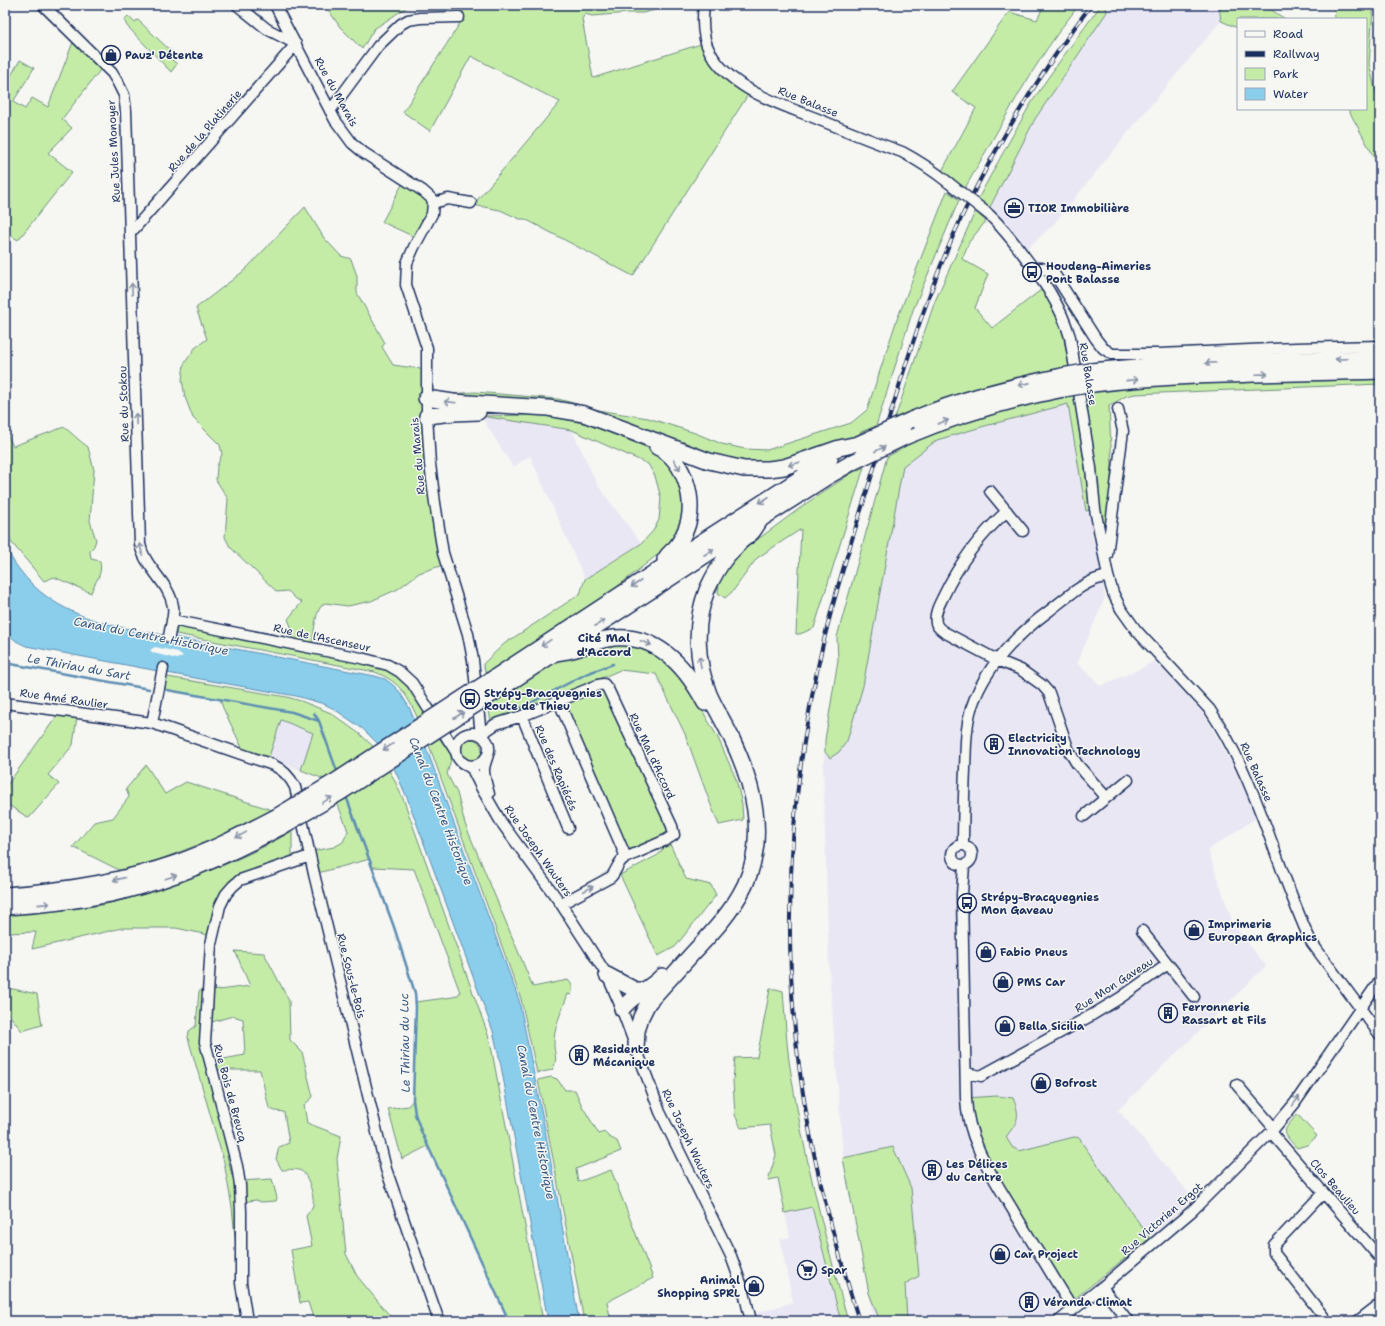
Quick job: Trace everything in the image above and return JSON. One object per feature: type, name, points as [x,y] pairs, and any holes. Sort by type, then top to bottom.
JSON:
[{"type":"highway","points":[[5,895],[74,888],[141,874],[176,863],[278,822],[341,792],[658,570],[822,463],[858,444],[911,420],[974,397],[1017,385],[1063,382],[1092,378],[1134,366],[1380,358]]},
{"type":"highway","points":[[1092,378],[1136,379],[1380,371]]},
{"type":"highway","points":[[506,677],[554,653],[761,518],[853,462],[907,436],[941,422],[1063,382]]},
{"type":"highway","points":[[426,398],[453,402],[548,408],[584,414],[709,461],[744,469],[769,469],[784,467],[839,448],[858,444]]},
{"type":"highway","points":[[427,416],[452,413],[495,412],[547,414],[567,417],[601,426],[659,448],[673,458],[680,468],[687,487],[690,506],[687,528],[682,538],[675,548],[668,553],[658,570]]},
{"type":"highway","points":[[622,1009],[627,1002],[646,997],[714,931],[737,900],[745,884],[754,855],[757,822],[751,787],[732,738],[704,679],[699,657],[698,632],[707,591],[715,574],[726,558],[742,540],[752,532],[761,518]]},
{"type":"highway","points":[[554,653],[572,650],[590,643],[608,639],[624,638],[641,641],[656,647],[668,655],[689,675],[697,687],[725,741],[738,769],[745,789],[749,811],[750,837],[744,866],[734,889],[721,911],[709,927],[658,981],[646,997],[637,1031],[636,1048]]},
{"type":"highway","points":[[5,907],[75,901],[144,886],[211,862],[278,822]]},
{"type":"highway","points":[[607,975],[646,997]]},
{"type":"street","name":"Rue Jules Monoyer","points":[[43,5],[104,64],[118,83],[124,96],[128,137],[129,225]]},
{"type":"street","name":"Rue Jules Monoyer","points":[[47,5],[52,14]]},
{"type":"street","points":[[237,5],[267,29],[296,44]]},
{"type":"street","name":"Rue du Marais","points":[[275,5],[341,130],[352,143],[364,153],[432,198],[432,214],[414,247],[407,264],[406,285],[428,348],[426,398],[430,464],[446,564],[471,651],[482,736]]},
{"type":"street","name":"Rue Balasse","points":[[704,5],[703,28],[706,44],[718,64],[737,82],[768,99],[902,152],[917,160],[932,170],[987,214],[1005,231],[1034,268],[1059,307],[1070,337],[1091,468],[1095,509],[1108,576],[1120,609],[1136,630],[1210,710],[1220,725],[1256,798],[1307,934],[1312,943],[1380,1035]]},
{"type":"street","points":[[330,111],[378,46],[401,24],[408,20],[420,18],[459,17]]},
{"type":"street","name":"Rue de la Platinerie","points":[[129,225],[134,229],[296,44]]},
{"type":"street","points":[[433,203],[448,199],[470,203]]},
{"type":"street","name":"Rue du Stokou","points":[[129,225],[140,544],[143,556],[171,599],[174,607],[172,620]]},
{"type":"street","points":[[1034,268],[1042,268],[1053,272],[1096,339],[1103,348],[1112,354],[1160,354],[1380,346]]},
{"type":"street","name":"Rue Balasse","points":[[1106,562],[1123,431],[1118,409]]},
{"type":"street","points":[[990,491],[1023,531]]},
{"type":"street","points":[[1007,511],[967,553],[952,578],[938,607],[936,623],[944,632],[997,660],[1021,670],[1035,679],[1049,693],[1069,751],[1077,764],[1106,797]]},
{"type":"street","points":[[963,845],[966,737],[971,709],[977,695],[997,660],[1012,643],[1042,616],[1088,583],[1098,578],[1108,576]]},
{"type":"street","points":[[169,637],[172,620]]},
{"type":"street","name":"Rue de l'Ascenseur","points":[[172,620],[361,658],[388,665],[400,672],[412,683],[456,752]]},
{"type":"street","points":[[152,723],[162,672]]},
{"type":"street","name":"Rue Mal d'Accord","points":[[496,724],[522,716],[598,685],[604,684],[608,689],[672,826],[674,835],[620,861],[615,873],[611,877],[561,904]]},
{"type":"street","points":[[559,702],[626,858]]},
{"type":"street","name":"Rue Amé Raulier","points":[[5,703],[120,719]]},
{"type":"street","points":[[479,712],[486,724],[496,724]]},
{"type":"street","name":"Rue du Marais","points":[[467,734],[472,732],[475,728],[479,712]]},
{"type":"street","name":"Rue des Rapiécés","points":[[522,716],[568,828]]},
{"type":"street","name":"Rue Sous-le-Bois","points":[[120,719],[152,723],[273,766],[285,773],[295,787],[310,856],[386,1168],[439,1321]]},
{"type":"street","name":"Rue de l'Ascenseur","points":[[439,724],[461,736],[467,734]]},
{"type":"street","points":[[482,736],[496,724]]},
{"type":"street","points":[[476,733],[482,736],[489,747],[488,756],[485,760],[471,766],[462,762],[456,752],[458,742],[467,734],[476,733]]},
{"type":"street","name":"Rue Joseph Wauters","points":[[488,756],[484,769],[493,809]]},
{"type":"street","name":"Rue Joseph Wauters","points":[[462,762],[472,769],[501,822],[561,904],[607,975],[622,1009],[660,1112],[731,1256],[744,1292],[751,1321]]},
{"type":"street","points":[[1084,816],[1128,780]]},
{"type":"street","points":[[963,845],[969,848],[972,853],[972,860],[970,863],[964,865],[957,864],[952,856],[956,847],[963,845]]},
{"type":"street","name":"Rue Bois de Breucq","points":[[246,1321],[241,1283],[240,1185],[237,1166],[205,1042],[211,944],[220,906],[232,886],[240,880],[310,856]]},
{"type":"street","points":[[964,865],[962,894],[966,1106],[970,1127],[978,1147],[996,1181],[1073,1309]]},
{"type":"street","points":[[1142,931],[1194,997]]},
{"type":"street","name":"Rue Mon Gaveau","points":[[966,1073],[981,1076],[1092,1015],[1120,998],[1168,964]]},
{"type":"street","name":"Rue Victorien Ergot","points":[[1059,1321],[1102,1287],[1192,1211],[1272,1130],[1295,1104],[1380,980]]},
{"type":"street","points":[[1238,1085],[1272,1130]]},
{"type":"street","name":"Clos Beaulieu","points":[[1272,1130],[1380,1258]]},
{"type":"street","points":[[1324,1193],[1274,1245],[1273,1249],[1274,1253],[1327,1321]]},
{"type":"street","points":[[1102,1287],[1128,1321]]},
{"type":"street","points":[[1358,1321],[1380,1304]]},
{"type":"shaded area","points":[[1105,5],[1219,5],[1221,21],[1053,225],[1022,253],[995,219],[990,207],[1035,119],[1107,12]]},
{"type":"shaded area","points":[[1074,395],[1105,598],[1077,663],[1100,686],[1144,667],[1154,661],[1187,694],[1208,720],[1237,773],[1256,818],[1208,850],[1233,924],[1266,966],[1118,1110],[1194,1199],[1150,1238],[1073,1300],[1044,1321],[874,1321],[843,1158],[829,968],[823,767],[825,740],[838,660],[837,637],[887,457],[904,447],[915,438]]},
{"type":"shaded area","points":[[481,416],[572,430],[598,486],[641,543],[585,579],[530,456],[513,467]]},
{"type":"shaded area","points":[[281,720],[313,733],[301,770],[268,759]]},
{"type":"shaded area","points":[[811,1206],[840,1318],[830,1321],[751,1321],[750,1315],[793,1302],[780,1239],[790,1237],[785,1213]]},
{"type":"green space","points":[[325,5],[418,5],[407,7],[374,29],[362,49],[340,27]]},
{"type":"green space","points":[[462,5],[661,5],[655,10],[643,13],[592,16],[585,14],[582,19],[593,78],[701,44],[751,90],[633,276],[525,219],[520,219],[500,210],[473,205],[560,102],[471,56],[430,131],[403,112],[464,17]]},
{"type":"green space","points":[[1044,5],[1079,5],[1047,48],[965,188],[942,171],[976,108],[952,92],[1009,12],[1037,20]]},
{"type":"green space","points":[[1101,5],[1105,5],[1107,12],[1035,119],[990,207],[978,199],[1038,92]]},
{"type":"green space","points":[[1219,5],[1264,5],[1284,18],[1237,18],[1237,28],[1221,21]]},
{"type":"green space","points":[[1334,5],[1374,5],[1369,64],[1380,109],[1380,168],[1349,110],[1367,110],[1367,18],[1335,18]]},
{"type":"green space","points":[[128,16],[134,22],[138,20],[176,56],[172,60],[177,64],[171,72],[127,26],[124,20]]},
{"type":"green space","points":[[73,42],[101,69],[62,119],[72,128],[48,153],[72,172],[18,240],[5,232],[5,86],[20,60],[34,68],[13,102],[25,109],[32,98],[48,107]]},
{"type":"green space","points":[[405,179],[432,199],[419,239],[382,222]]},
{"type":"green space","points":[[947,191],[959,200],[913,310],[876,426],[861,432],[854,439],[766,465],[718,460],[595,415],[440,395],[475,392],[558,399],[603,411],[648,418],[695,433],[722,444],[745,449],[767,450],[851,423],[867,410],[896,322]]},
{"type":"green space","points":[[305,207],[324,238],[341,256],[351,259],[357,276],[357,293],[385,343],[382,347],[393,365],[428,370],[426,398],[446,564],[419,573],[398,589],[371,601],[348,606],[325,603],[321,606],[317,617],[312,648],[400,672],[432,713],[419,721],[403,691],[391,680],[375,672],[176,634],[177,628],[180,625],[289,644],[292,629],[288,619],[302,602],[296,599],[288,591],[277,592],[230,547],[225,537],[228,499],[216,480],[217,466],[222,454],[220,445],[193,418],[185,397],[182,380],[184,364],[195,348],[207,339],[196,308],[245,270]]},
{"type":"green space","points":[[975,212],[986,221],[969,242],[962,259],[988,274],[975,308],[992,328],[1046,286],[1049,301],[1062,329],[1069,366],[1060,368],[1056,371],[934,403],[895,418],[935,301]]},
{"type":"green space","points":[[1380,375],[1380,384],[1135,394],[1126,396],[1109,406],[1112,467],[1107,532],[1103,532],[1083,394],[1131,385]]},
{"type":"green space","points":[[1074,395],[1091,510],[1086,511],[1068,404],[937,440],[903,466],[863,686],[847,741],[839,752],[830,758],[825,752],[825,740],[838,660],[837,637],[887,457],[904,447],[915,438],[1023,402]]},
{"type":"green space","points":[[538,415],[587,424],[656,451],[675,472],[682,491],[684,509],[681,526],[671,544],[603,598],[486,674],[483,664],[504,644],[580,594],[585,579],[642,543],[653,531],[659,520],[661,498],[655,476],[648,464],[572,430],[481,416]]},
{"type":"green space","points":[[64,427],[88,447],[94,470],[90,521],[96,540],[90,551],[91,559],[100,561],[101,566],[100,574],[91,593],[54,577],[44,581],[11,542],[5,529],[5,430],[13,446]]},
{"type":"green space","points":[[864,467],[814,628],[800,634],[796,634],[801,529],[757,558],[733,591],[725,598],[718,593],[719,582],[738,554],[807,503],[850,474]]},
{"type":"green space","points":[[597,644],[630,644],[659,655],[685,680],[718,738],[736,779],[742,804],[743,820],[719,825],[685,734],[656,674],[620,670],[554,699],[491,722],[488,705],[552,663],[579,650]]},
{"type":"green space","points":[[162,676],[287,697],[301,701],[331,713],[361,735],[378,751],[394,779],[404,801],[490,1041],[543,1321],[509,1321],[428,1146],[402,1159],[388,1109],[408,1106],[413,1100],[416,1002],[453,997],[458,995],[460,992],[414,869],[373,867],[370,859],[314,874],[313,851],[334,847],[343,842],[348,831],[329,781],[301,770],[313,733],[281,720],[267,763],[246,756],[220,699],[167,690],[159,687]]},
{"type":"green space","points":[[597,690],[606,692],[670,830],[665,837],[628,851],[565,704]]},
{"type":"green space","points":[[59,713],[77,716],[73,745],[48,775],[59,784],[29,818],[5,803],[5,788]]},
{"type":"green space","points":[[439,738],[452,756],[447,774],[457,793],[465,824],[533,987],[568,980],[572,985],[571,995],[568,994],[556,1026],[554,1046],[556,1061],[552,1070],[537,1073],[521,999],[429,745]]},
{"type":"green space","points":[[471,739],[479,742],[482,750],[479,758],[471,761],[463,758],[460,750],[463,742]]},
{"type":"green space","points":[[146,765],[165,794],[186,782],[272,810],[231,832],[159,860],[121,871],[73,847],[94,822],[113,818],[129,797],[126,789]]},
{"type":"green space","points":[[292,831],[292,858],[233,886],[213,936],[176,928],[122,928],[32,949],[36,932],[5,933],[5,914],[42,912],[102,905],[124,899],[211,870],[261,848]]},
{"type":"green space","points":[[669,842],[686,879],[711,885],[716,895],[675,947],[658,956],[620,875],[658,855]]},
{"type":"green space","points":[[235,951],[264,953],[289,1001],[290,1040],[302,1052],[313,1097],[304,1105],[307,1123],[341,1136],[337,1159],[346,1254],[357,1276],[394,1321],[314,1321],[308,1302],[300,1303],[291,1250],[312,1246],[306,1216],[312,1208],[313,1197],[304,1173],[292,1169],[282,1170],[276,1159],[279,1147],[289,1143],[284,1112],[275,1111],[269,1108],[260,1070],[218,1070],[213,1061],[245,1055],[243,1019],[233,1016],[208,1023],[211,991],[250,986]]},
{"type":"green space","points":[[8,988],[37,994],[42,1025],[22,1031],[5,1010],[5,992]]},
{"type":"green space","points":[[770,989],[783,991],[789,1061],[800,1126],[822,1222],[847,1318],[840,1318],[812,1207],[785,1213],[778,1178],[768,1180],[776,1155],[770,1125],[741,1128],[735,1115],[733,1081],[735,1058],[757,1057]]},
{"type":"green space","points":[[199,991],[207,991],[205,1023],[234,1152],[227,1156],[232,1176],[239,1177],[240,1181],[272,1179],[277,1198],[276,1201],[261,1202],[256,1200],[241,1202],[237,1258],[232,1207],[224,1162],[188,1038],[189,1031],[196,1026]]},
{"type":"green space","points":[[551,1077],[557,1079],[565,1090],[575,1090],[582,1106],[599,1134],[604,1132],[609,1137],[617,1141],[621,1151],[576,1169],[578,1182],[611,1170],[653,1278],[607,1302],[611,1321],[584,1321],[538,1080]]},
{"type":"green space","points":[[997,1096],[1013,1098],[1017,1110],[1016,1123],[1006,1137],[1012,1147],[1019,1151],[1074,1137],[1080,1138],[1082,1143],[1150,1238],[1073,1300],[978,1147],[966,1098]]},
{"type":"green space","points":[[1297,1114],[1317,1136],[1307,1145],[1297,1148],[1288,1138],[1285,1131]]},
{"type":"green space","points":[[893,1147],[911,1188],[919,1276],[905,1284],[907,1321],[880,1321],[869,1293],[843,1158]]},
{"type":"water","name":"Canal du Centre Historique","points":[[5,545],[19,569],[33,585],[49,598],[84,617],[124,628],[165,635],[164,640],[173,642],[174,637],[375,676],[385,679],[399,691],[409,707],[427,750],[519,1000],[544,1124],[579,1321],[548,1321],[501,1066],[493,1031],[408,800],[390,759],[381,747],[363,729],[324,704],[296,696],[167,673],[168,665],[160,663],[158,671],[26,646],[16,641],[5,631]]},
{"type":"pier","points":[[155,647],[178,652],[183,656],[177,659],[153,653],[150,650]]},
{"type":"waterway","name":"Le Thiriau du Sart","points":[[5,663],[149,689]]},
{"type":"waterway","points":[[517,710],[586,674],[613,664]]},
{"type":"waterway","points":[[167,690],[292,712],[319,721]]},
{"type":"waterway","name":"Le Thiriau du Luc","points":[[314,713],[319,721],[338,774]]},
{"type":"waterway","name":"Le Thiriau du Luc","points":[[346,796],[394,927],[415,993],[416,1007],[413,1100],[415,1114],[421,1131],[509,1321]]},
{"type":"railway","points":[[859,1321],[829,1217],[816,1165],[798,1058],[793,1003],[790,948],[790,894],[798,784],[806,730],[822,648],[844,565],[906,363],[938,271],[977,185],[1007,132],[1039,79],[1091,5]]},
{"type":"place","name":"Pauz' Détente","points":[[111,55]]},
{"type":"place","name":"TIOR Immobilière","points":[[1014,208]]},
{"type":"place","name":"Houdeng-Aimeries Pont Balasse","points":[[1032,272]]},
{"type":"place","name":"Strépy-Bracquegnies Route de Thieu","points":[[470,699]]},
{"type":"place","name":"Electricity Innovation Technology","points":[[994,744]]},
{"type":"place","name":"Strépy-Bracquegnies Mon Gaveau","points":[[967,903]]},
{"type":"place","name":"Imprimerie European Graphics","points":[[1194,930]]},
{"type":"place","name":"Fabio Pneus","points":[[986,952]]},
{"type":"place","name":"PMS Car","points":[[1003,982]]},
{"type":"place","name":"Ferronnerie Rassart et Fils","points":[[1168,1013]]},
{"type":"place","name":"Bella Sicilia","points":[[1005,1026]]},
{"type":"place","name":"Residente Mécanique","points":[[579,1055]]},
{"type":"place","name":"Bofrost","points":[[1041,1083]]},
{"type":"place","name":"Les Délices du Centre","points":[[932,1170]]},
{"type":"place","name":"Car Project","points":[[1000,1254]]},
{"type":"place","name":"Spar","points":[[807,1270]]},
{"type":"place","name":"Animal Shopping SPRL","points":[[754,1286]]},
{"type":"place","name":"Véranda Climat","points":[[1029,1302]]},
{"type":"district","name":"Cité Mal d'Accord","points":[[604,645]]}]
